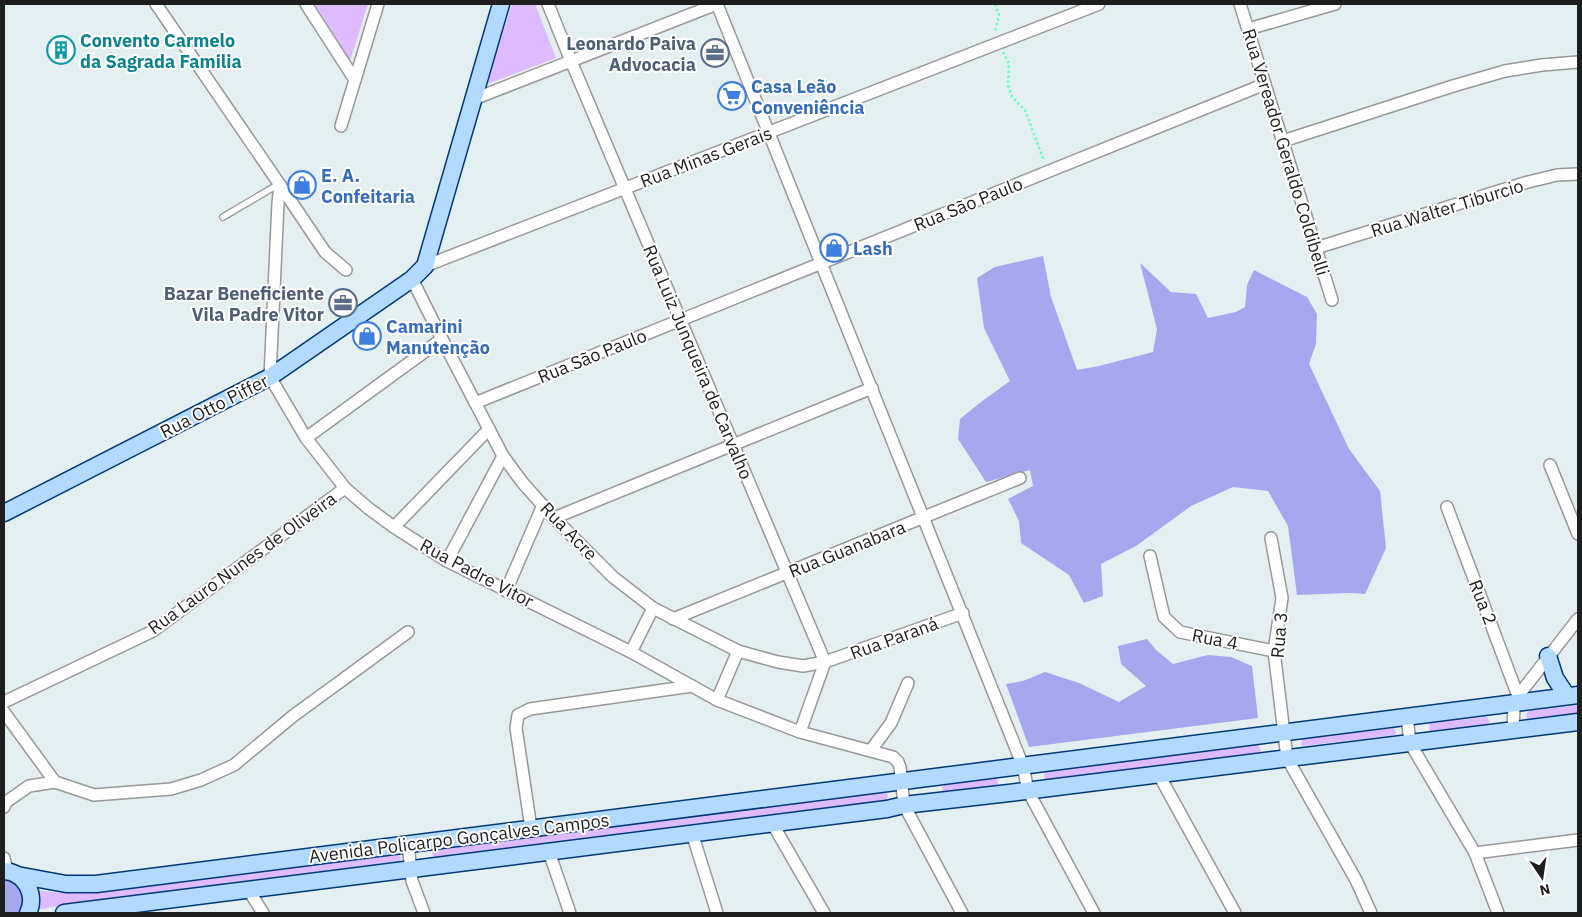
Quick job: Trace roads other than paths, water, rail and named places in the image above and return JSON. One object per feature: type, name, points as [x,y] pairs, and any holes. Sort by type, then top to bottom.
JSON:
[{"type":"street","points":[[156,4],[325,252],[346,270]]},
{"type":"street","points":[[306,4],[355,80]]},
{"type":"street","points":[[341,126],[378,4]]},
{"type":"street","points":[[425,266],[501,4]]},
{"type":"street","name":"Rua Luiz Junqueira de Carvalho","points":[[548,4],[825,662]]},
{"type":"street","points":[[474,99],[717,4],[963,613],[1022,766],[1028,791],[1094,913]]},
{"type":"street","name":"Rua Minas Gerais","points":[[425,266],[1099,4]]},
{"type":"street","name":"Rua Vereador Geraldo Coldibelli","points":[[1240,4],[1332,300]]},
{"type":"street","points":[[1248,29],[1335,4]]},
{"type":"street","points":[[1283,141],[1505,71],[1578,62]]},
{"type":"street","name":"Rua São Paulo","points":[[475,403],[1265,84]]},
{"type":"street","name":"Rua Walter Tiburcio","points":[[1316,248],[1528,182],[1557,175],[1578,174]]},
{"type":"street","points":[[270,377],[280,184]]},
{"type":"street","name":"Rua Otto Piffer","points":[[4,513],[270,377],[412,279],[425,266]]},
{"type":"street","name":"Rua Acre","points":[[412,279],[503,456],[522,482],[554,518],[614,577],[653,608],[738,650],[778,662],[804,666],[825,662]]},
{"type":"street","points":[[306,438],[442,339]]},
{"type":"street","name":"Rua Padre Vitor","points":[[270,377],[306,438],[345,488],[394,527],[447,561],[631,652],[717,700],[800,732],[893,757],[900,767],[901,781]]},
{"type":"street","points":[[554,518],[872,388]]},
{"type":"street","points":[[394,527],[489,429]]},
{"type":"street","points":[[447,561],[503,456]]},
{"type":"street","points":[[1550,464],[1578,534]]},
{"type":"street","name":"Rua Guanabara","points":[[673,619],[1020,478]]},
{"type":"street","name":"Rua Lauro Nunes de Oliveira","points":[[4,702],[153,631],[345,488]]},
{"type":"street","points":[[506,591],[543,505]]},
{"type":"street","name":"Rua 2","points":[[1447,507],[1517,700]]},
{"type":"street","name":"Rua 3","points":[[1271,538],[1282,598],[1274,651],[1287,758]]},
{"type":"street","name":"Rua 4","points":[[1150,556],[1164,617],[1180,632],[1274,651]]},
{"type":"street","points":[[631,652],[653,608]]},
{"type":"street","name":"Rua Paraná","points":[[825,662],[963,613]]},
{"type":"street","points":[[1512,730],[1517,700],[1548,656],[1578,619]]},
{"type":"street","points":[[4,807],[6,802],[29,786],[55,782],[94,795],[171,789],[201,780],[234,765],[293,716],[408,632]]},
{"type":"street","points":[[717,700],[738,650]]},
{"type":"street","points":[[1548,656],[1555,678],[1572,695]]},
{"type":"street","points":[[800,732],[825,662]]},
{"type":"street","points":[[871,750],[891,723],[908,683]]},
{"type":"street","points":[[531,828],[516,728],[518,715],[530,709],[692,686]]},
{"type":"street","name":"Avenida Policarpo Gonçalves Campos","points":[[8,869],[66,884],[96,884],[1022,766],[1517,700],[1572,695]]},
{"type":"street","points":[[4,712],[55,782]]},
{"type":"street","points":[[1407,716],[1410,743],[1475,853],[1498,913]]},
{"type":"street","name":"Avenida Policarpo Gonçalves Campos","points":[[64,913],[887,809],[904,805],[1578,722]]},
{"type":"street","points":[[1287,758],[1356,880],[1371,913]]},
{"type":"street","points":[[1159,775],[1235,913]]},
{"type":"street","points":[[901,781],[904,805],[962,913]]},
{"type":"street","points":[[772,823],[824,913]]},
{"type":"street","points":[[692,833],[717,913]]},
{"type":"street","points":[[1475,853],[1578,840]]},
{"type":"street","points":[[408,844],[412,881],[424,913]]},
{"type":"street","points":[[549,852],[570,913]]},
{"type":"street","points":[[8,869],[24,881],[30,889],[32,898],[28,913]]},
{"type":"street","points":[[248,890],[263,913]]},
{"type":"lane","points":[[222,217],[280,184]]},
{"type":"place","name":"Convento Carmelo da Sagrada Familia","points":[[61,50]]},
{"type":"place","name":"Leonardo Paiva Advocacia","points":[[715,53]]},
{"type":"place","name":"Casa Leão Conveniência","points":[[732,96]]},
{"type":"place","name":"E. A. Confeitaria","points":[[302,185]]},
{"type":"place","name":"Lash","points":[[834,248]]},
{"type":"place","name":"Bazar Beneficiente Vila Padre Vitor","points":[[343,303]]},
{"type":"place","name":"Camarini Manutenção","points":[[367,336]]}]
